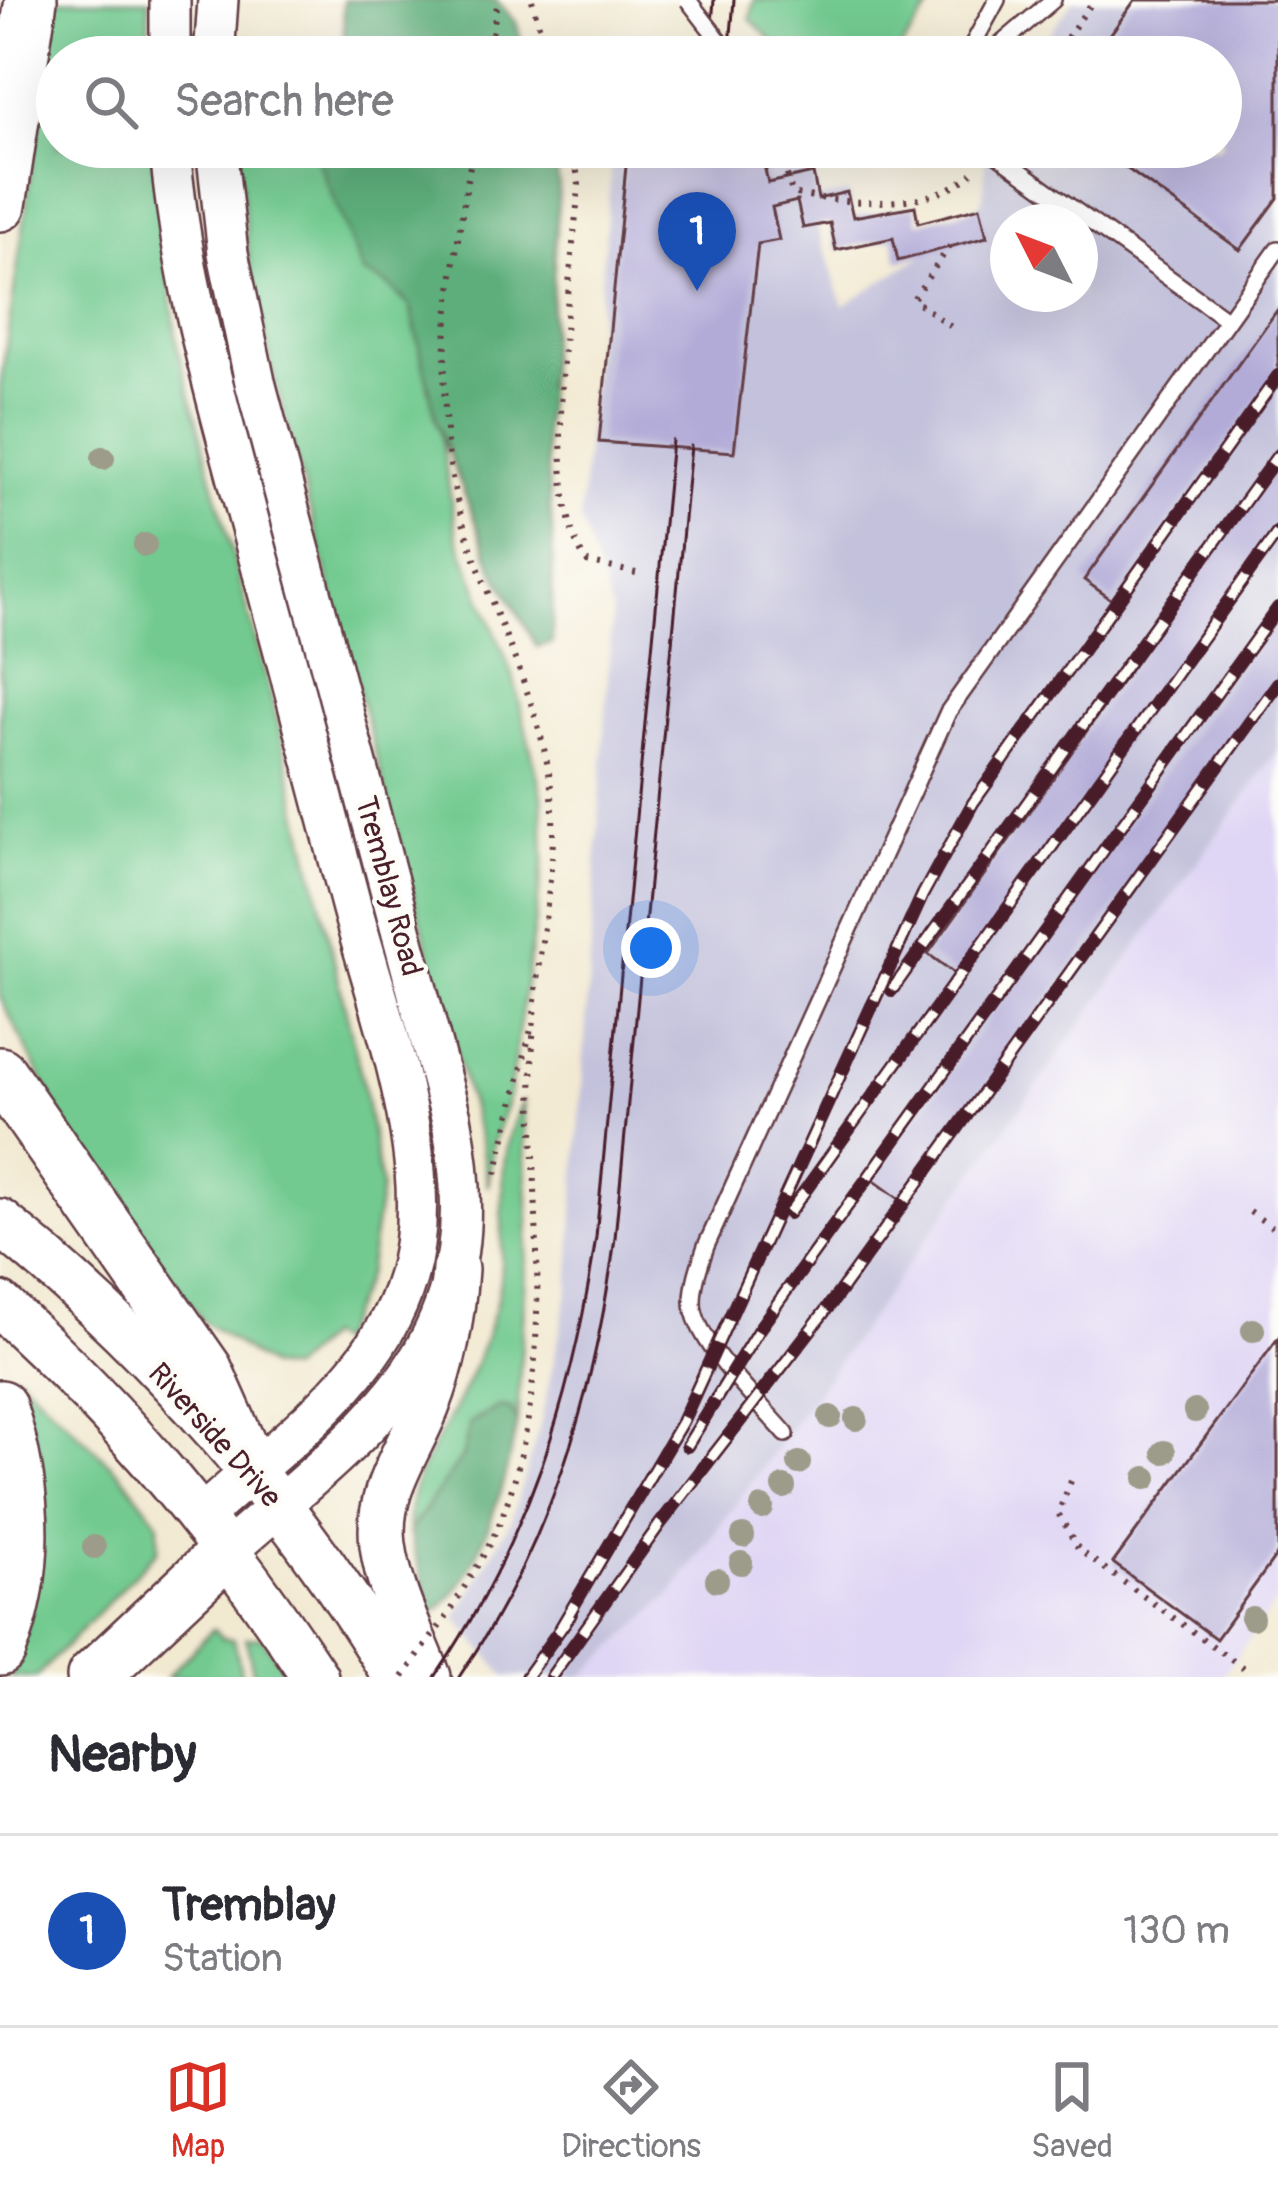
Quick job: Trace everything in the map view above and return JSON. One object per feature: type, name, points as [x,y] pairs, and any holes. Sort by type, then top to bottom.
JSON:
[{"type":"highway","points":[[0,205],[31,0]]},
{"type":"highway","points":[[0,1073],[206,1369],[265,1488]]},
{"type":"highway","points":[[0,1406],[17,1474],[23,1535],[20,1581],[0,1650]]},
{"type":"highway","points":[[93,1677],[216,1532]]},
{"type":"main road","name":"Riverside Drive","points":[[0,1222],[137,1347],[265,1488],[400,1677]]},
{"type":"main road","points":[[428,1677],[390,1577],[382,1542],[384,1510],[390,1480],[427,1406],[452,1317],[455,1269]]},
{"type":"main road","name":"Riverside Drive","points":[[0,1305],[110,1411],[216,1532],[315,1677]]},
{"type":"street","points":[[170,0],[170,36]]},
{"type":"street","points":[[215,36],[218,0]]},
{"type":"street","name":"Tremblay Road","points":[[172,168],[205,353],[377,1003],[416,1175],[416,1224],[408,1276],[392,1320],[265,1488],[216,1532]]},
{"type":"street","name":"Tremblay Road","points":[[218,168],[228,253],[255,382],[451,1117],[461,1194],[455,1269],[443,1312],[409,1381],[358,1439],[265,1488]]},
{"type":"lane","points":[[688,0],[716,36]]},
{"type":"lane","points":[[977,36],[997,0]]},
{"type":"lane","points":[[1011,36],[1053,0]]},
{"type":"lane","points":[[1016,168],[1226,319]]},
{"type":"lane","points":[[786,1434],[716,1351],[695,1317],[697,1275],[706,1246],[948,712],[1278,249]]},
{"type":"path","points":[[492,36],[498,0]]},
{"type":"path","points":[[532,0],[542,36]]},
{"type":"path","points":[[1068,36],[1094,0]]},
{"type":"path","points":[[470,168],[448,306],[451,471],[479,568],[519,666],[549,774],[551,859],[533,1020],[495,1187]]},
{"type":"path","points":[[576,168],[579,185],[561,424],[572,528],[587,562],[636,573]]},
{"type":"path","points":[[785,168],[792,194],[854,207],[957,188],[972,173]]},
{"type":"path","points":[[950,246],[913,299],[954,329]]},
{"type":"path","points":[[400,1677],[452,1609],[499,1524],[523,1440],[537,1305],[533,1020]]},
{"type":"path","points":[[1250,1212],[1278,1231]]},
{"type":"path","points":[[1070,1481],[1058,1514],[1079,1550],[1245,1669]]},
{"type":"shaded area","points":[[1074,0],[1278,0],[1278,750],[671,1594],[582,1677],[506,1677],[456,1618],[511,1520],[540,1425],[569,1288],[612,611],[580,519],[611,168],[799,168],[843,306],[946,240],[983,200],[985,168],[1242,168],[1242,36],[1047,36]]},
{"type":"shaded area","points":[[1278,750],[1278,1599],[1222,1677],[582,1677],[671,1594]]},
{"type":"green space","points":[[56,0],[149,0],[148,36],[51,36]]},
{"type":"green space","points":[[343,0],[496,0],[516,22],[520,36],[344,36]]},
{"type":"green space","points":[[754,0],[935,0],[910,36],[767,36],[750,19]]},
{"type":"green space","points":[[36,139],[36,168],[155,168],[178,350],[279,727],[363,1083],[381,1187],[368,1273],[336,1343],[326,1336],[290,1370],[269,1367],[202,1320],[80,1154],[0,997],[0,388]]},
{"type":"green space","points":[[239,168],[321,168],[363,272],[388,285],[410,306],[441,436],[457,537],[513,676],[542,795],[544,859],[509,1096],[493,1144],[488,1186],[481,1145],[274,377],[249,259]]},
{"type":"green space","points":[[321,168],[556,168],[559,184],[544,433],[553,540],[552,643],[537,647],[493,568],[437,423],[410,306],[388,285],[363,273]]},
{"type":"green space","points":[[523,1102],[529,1220],[517,1422],[511,1409],[498,1407],[470,1424],[463,1456],[409,1532],[416,1484],[470,1376],[494,1311],[506,1151]]},
{"type":"green space","points":[[17,1375],[122,1475],[158,1522],[158,1550],[36,1677],[11,1677],[27,1625],[5,1384]]},
{"type":"green space","points":[[498,1407],[511,1409],[517,1422],[498,1498],[477,1555],[448,1599],[432,1613],[409,1532],[463,1456],[470,1424]]},
{"type":"green space","points":[[213,1629],[222,1638],[234,1639],[242,1677],[167,1677]]},
{"type":"green space","points":[[262,1637],[289,1677],[254,1677],[246,1638]]},
{"type":"building","points":[[1135,0],[1278,0],[1278,198],[1240,250],[1126,168],[1242,168],[1242,36],[1109,36]]},
{"type":"building","points":[[626,168],[765,168],[768,183],[813,173],[818,199],[847,192],[853,217],[915,206],[918,223],[980,207],[987,237],[898,261],[893,238],[836,250],[830,223],[803,228],[797,201],[772,207],[779,240],[758,244],[734,452],[599,442]]},
{"type":"building","points":[[1278,309],[1278,370],[1112,600],[1084,580]]},
{"type":"building","points":[[1278,462],[1278,528],[957,975],[928,954]]},
{"type":"building","points":[[1278,616],[1278,680],[902,1201],[873,1180]]},
{"type":"building","points":[[1278,1338],[1278,1553],[1216,1639],[1113,1563]]},
{"type":"tram line","points":[[711,36],[714,0]]},
{"type":"tram line","points":[[731,36],[734,0]]},
{"type":"tram line","points":[[435,1677],[496,1574],[520,1520],[559,1411],[586,1297],[596,1237],[672,440]]},
{"type":"tram line","points":[[459,1677],[519,1575],[543,1522],[580,1412],[606,1297],[691,446]]},
{"type":"railway","points":[[561,1627],[682,1422],[923,894],[973,803],[1278,376]]},
{"type":"railway","points":[[892,990],[1278,455]]},
{"type":"railway","points":[[789,1213],[1278,532]]},
{"type":"railway","points":[[687,1446],[759,1329],[1278,608]]},
{"type":"railway","points":[[551,1677],[660,1524],[836,1297],[1278,683]]},
{"type":"railway","points":[[526,1677],[571,1614]]},
{"type":"place","name":"Tremblay","points":[[697,291]]}]
